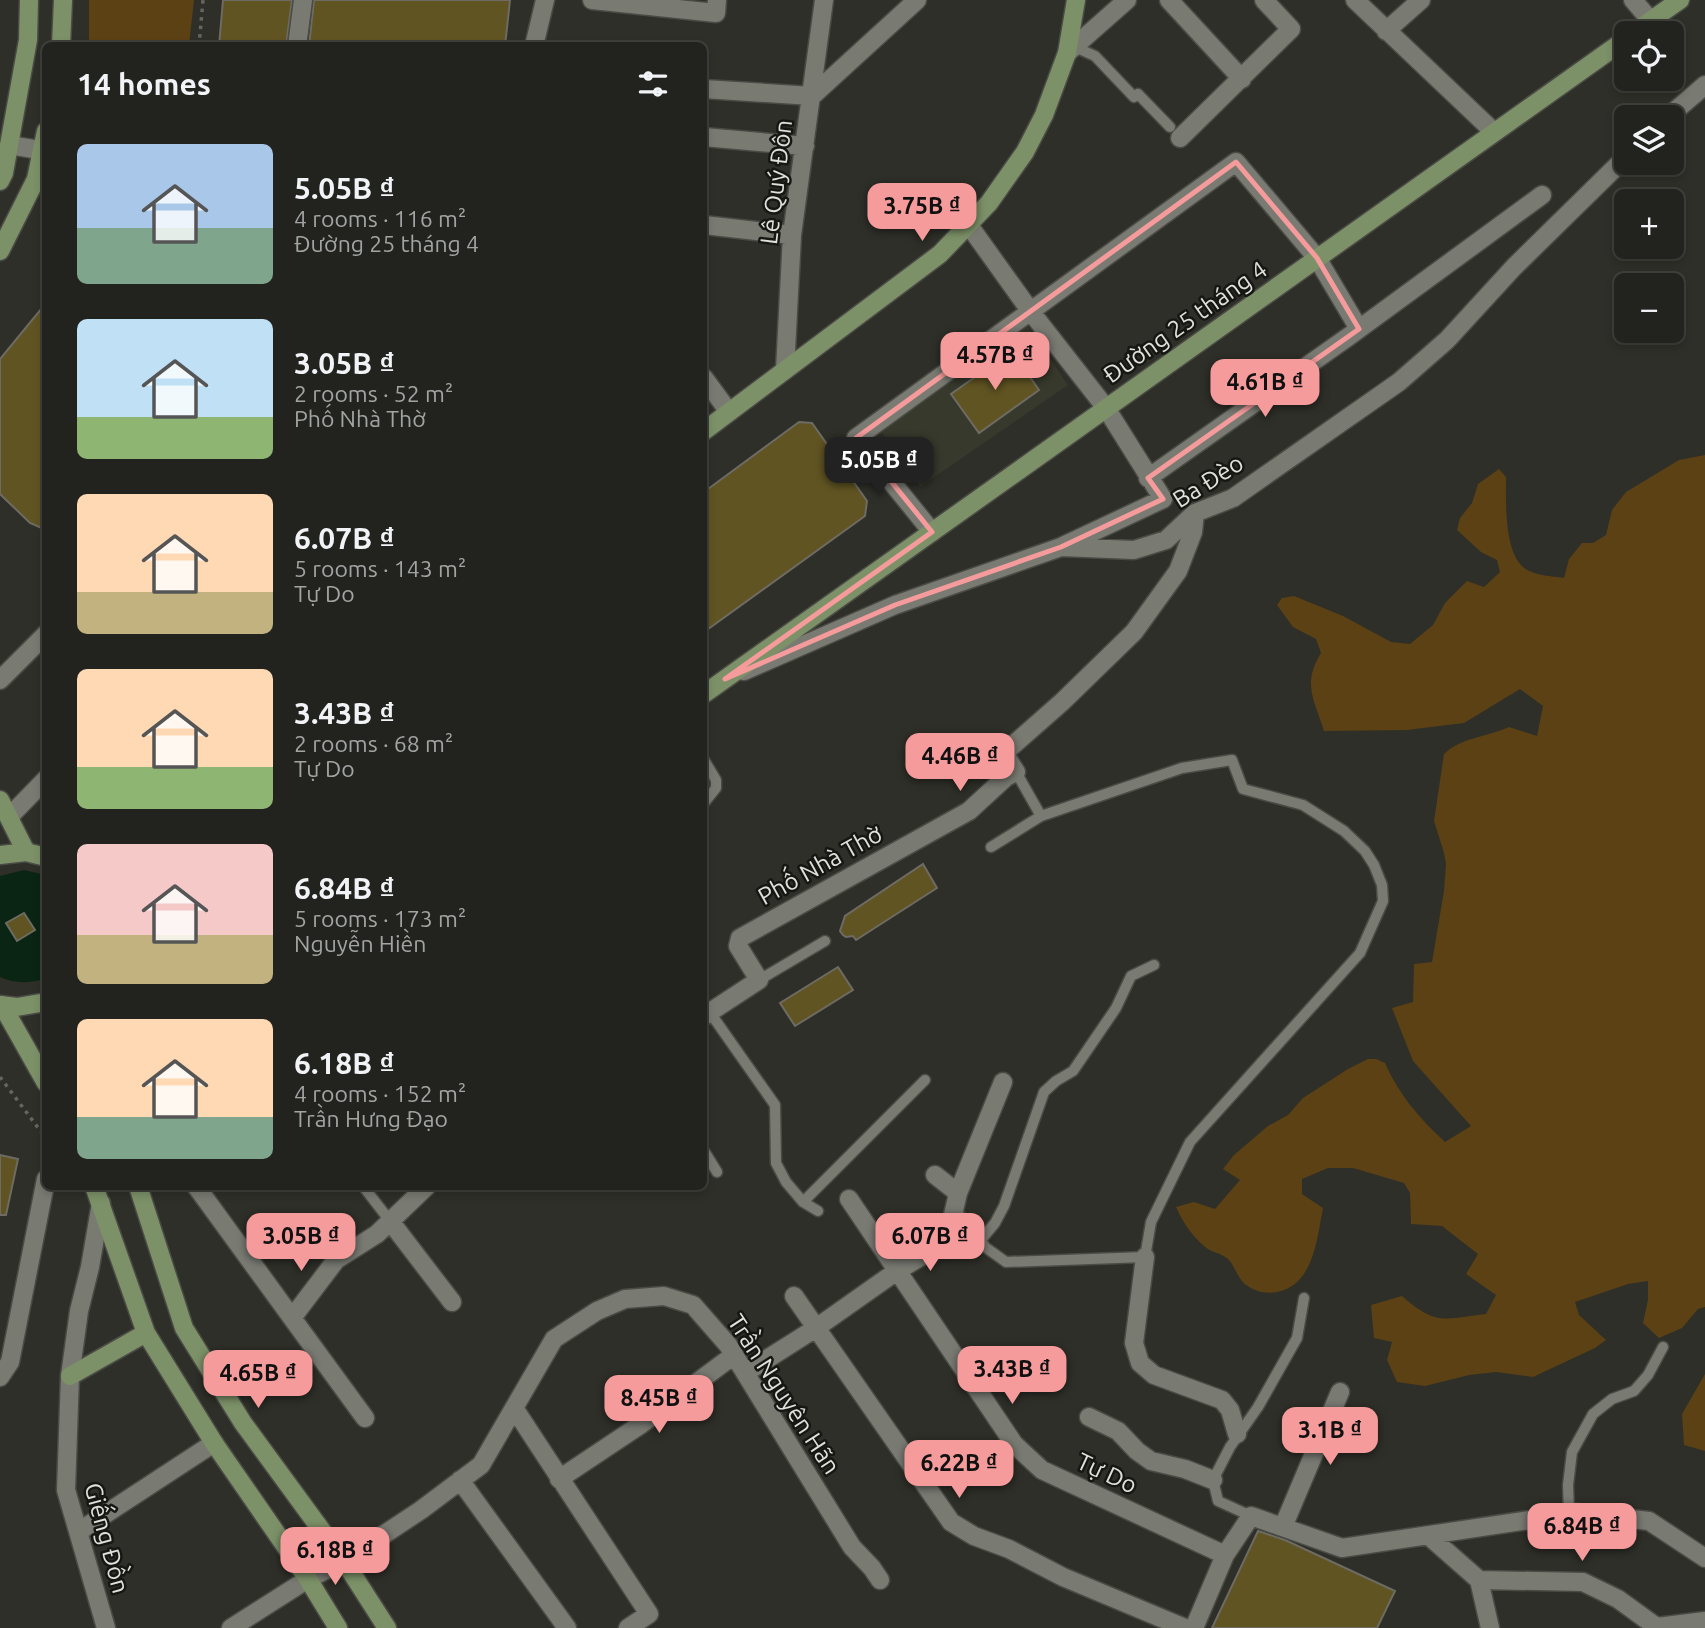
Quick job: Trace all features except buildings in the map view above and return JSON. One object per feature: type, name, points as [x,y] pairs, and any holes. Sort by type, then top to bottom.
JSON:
[{"type":"street","points":[[0,181],[28,40],[29,0]]},
{"type":"street","points":[[61,42],[63,0]]},
{"type":"street","points":[[298,42],[303,0]]},
{"type":"street","points":[[535,42],[545,0]]},
{"type":"street","points":[[592,0],[716,13],[717,0]]},
{"type":"street","name":"Lê Quý Đôn","points":[[785,370],[792,235],[824,0]]},
{"type":"street","points":[[707,89],[812,96],[917,0]]},
{"type":"street","points":[[707,429],[940,254],[989,203],[1024,152],[1044,115],[1071,50],[1076,0]]},
{"type":"street","points":[[1071,50],[1127,0]]},
{"type":"street","points":[[1169,0],[1242,79]]},
{"type":"street","points":[[1175,133],[1242,79],[1291,29],[1264,0]]},
{"type":"street","points":[[1355,0],[1494,132]]},
{"type":"street","points":[[1386,31],[1421,0]]},
{"type":"street","points":[[1633,0],[1651,21],[1680,0]]},
{"type":"street","name":"Đường 25 tháng 4","points":[[707,692],[1614,47]]},
{"type":"street","points":[[1682,105],[1705,85]]},
{"type":"street","points":[[707,137],[805,146]]},
{"type":"street","points":[[9,145],[42,151]]},
{"type":"street","points":[[0,251],[36,179],[42,158]]},
{"type":"street","points":[[932,532],[856,438],[1236,162],[1317,258],[1359,329]]},
{"type":"street","name":"Ba Đèo","points":[[725,679],[895,605],[1061,547],[1134,551],[1166,540],[1195,513],[1233,498],[1399,382],[1447,340],[1514,267],[1614,169]]},
{"type":"street","points":[[1148,478],[1542,195]]},
{"type":"street","points":[[968,224],[1031,312],[1106,408],[1163,499],[1061,547]]},
{"type":"street","points":[[707,225],[792,235]]},
{"type":"street","points":[[707,381],[729,412]]},
{"type":"street","points":[[1016,772],[1004,753],[1134,632],[1178,571],[1193,533],[1195,513]]},
{"type":"street","points":[[0,680],[42,638]]},
{"type":"street","name":"Phố Nhà Thờ","points":[[759,980],[738,946],[740,938],[969,811],[1006,777],[1016,772]]},
{"type":"street","points":[[9,817],[42,783]]},
{"type":"street","points":[[0,800],[26,852]]},
{"type":"street","points":[[0,855],[26,852],[42,856]]},
{"type":"street","points":[[707,1010],[759,980]]},
{"type":"street","points":[[1,1005],[25,1007],[42,1003]]},
{"type":"street","points":[[1,1005],[42,1076]]},
{"type":"street","points":[[746,1373],[932,1250],[950,1228],[958,1193],[1003,1082]]},
{"type":"street","points":[[935,1175],[958,1193]]},
{"type":"street","points":[[0,1377],[10,1362],[44,1190]]},
{"type":"street","points":[[139,1190],[184,1328],[243,1423],[344,1561],[387,1628]]},
{"type":"street","points":[[199,1190],[365,1418]]},
{"type":"street","points":[[292,1318],[336,1260],[377,1234],[424,1190]]},
{"type":"street","points":[[97,1195],[146,1333],[214,1443],[309,1579],[338,1628]]},
{"type":"street","name":"Giếng Đồn","points":[[97,1195],[90,1266],[79,1311],[70,1376],[66,1490],[106,1628]]},
{"type":"street","name":"Tự Do","points":[[849,1199],[1014,1444],[1042,1470],[1225,1555]]},
{"type":"street","points":[[390,1221],[452,1302]]},
{"type":"street","points":[[1145,1257],[1134,1343],[1140,1363],[1154,1375],[1222,1400],[1230,1410],[1237,1434]]},
{"type":"street","name":"Trần Nguyên Hãn","points":[[231,1628],[309,1579],[344,1561],[421,1510],[481,1465],[554,1339],[597,1311],[625,1299],[664,1296],[693,1305],[734,1355],[852,1547],[873,1568],[880,1580]]},
{"type":"street","points":[[794,1296],[951,1522],[974,1536],[1009,1549],[1063,1577],[1185,1628]]},
{"type":"street","points":[[70,1376],[146,1333]]},
{"type":"street","points":[[559,1479],[640,1425],[734,1355]]},
{"type":"street","points":[[1283,1527],[1340,1392]]},
{"type":"street","points":[[514,1408],[649,1614],[628,1628]]},
{"type":"street","points":[[1089,1417],[1118,1431],[1151,1461],[1185,1469],[1213,1480]]},
{"type":"street","points":[[78,1532],[214,1443]]},
{"type":"street","points":[[460,1480],[567,1628]]},
{"type":"street","points":[[1194,1628],[1225,1555],[1251,1516],[1342,1548],[1569,1514],[1649,1521],[1705,1559]]},
{"type":"street","points":[[1429,1536],[1479,1580],[1490,1628]]},
{"type":"street","points":[[1479,1580],[1583,1582],[1618,1598],[1658,1627],[1705,1621]]},
{"type":"lane","points":[[1071,50],[1095,56],[1134,97],[1138,94],[1175,133]]},
{"type":"lane","points":[[954,1215],[960,1216],[972,1226],[980,1241],[993,1255],[1006,1262],[1145,1257],[1151,1222],[1190,1142],[1360,953],[1383,901],[1382,885],[1365,851],[1344,831],[1303,805],[1243,789],[1232,760],[1182,768],[1041,816],[991,847]]},
{"type":"lane","points":[[707,765],[716,780],[716,788],[707,799]]},
{"type":"lane","points":[[1016,772],[1041,816]]},
{"type":"lane","points":[[759,980],[825,941]]},
{"type":"lane","points":[[980,1241],[995,1223],[1004,1206],[1044,1092],[1056,1080],[1073,1071],[1116,1008],[1132,976],[1154,965]]},
{"type":"lane","points":[[707,1014],[775,1105],[776,1163],[786,1182],[803,1202],[818,1211]]},
{"type":"lane","points":[[803,1202],[925,1080]]},
{"type":"lane","points":[[707,1156],[717,1172]]},
{"type":"lane","points":[[366,1190],[390,1221]]},
{"type":"lane","points":[[1251,1516],[1219,1501],[1213,1480],[1237,1434],[1258,1407],[1297,1338],[1304,1298]]},
{"type":"lane","points":[[1569,1514],[1568,1485],[1572,1452],[1593,1415],[1612,1399],[1634,1391],[1648,1375],[1663,1347]]},
{"type":"path","points":[[199,42],[203,0]]},
{"type":"path","points":[[0,1077],[42,1133]]},
{"type":"highlighted area","points":[[1236,162],[1317,258],[1359,329],[1148,478],[1163,499],[1061,547],[895,605],[725,679],[932,532],[856,438]]},
{"type":"shaded area","points":[[89,0],[194,0],[189,42],[89,42]]},
{"type":"shaded area","points":[[1027,325],[1068,385],[920,487],[878,427]]},
{"type":"shaded area","points":[[1705,455],[1705,1307],[1698,1309],[1682,1328],[1659,1338],[1643,1323],[1648,1300],[1648,1281],[1628,1284],[1575,1302],[1579,1315],[1606,1340],[1595,1348],[1533,1377],[1496,1372],[1469,1375],[1425,1386],[1397,1382],[1387,1360],[1392,1342],[1374,1338],[1371,1305],[1402,1296],[1432,1316],[1450,1318],[1486,1314],[1496,1295],[1466,1274],[1478,1254],[1442,1226],[1411,1224],[1410,1193],[1404,1183],[1353,1168],[1328,1168],[1302,1179],[1302,1194],[1323,1208],[1316,1246],[1312,1259],[1299,1280],[1289,1288],[1273,1293],[1257,1291],[1246,1285],[1228,1259],[1206,1248],[1195,1238],[1176,1207],[1194,1202],[1215,1209],[1240,1180],[1223,1169],[1234,1155],[1268,1126],[1288,1115],[1303,1098],[1368,1059],[1385,1063],[1411,1106],[1445,1142],[1471,1126],[1413,1061],[1392,1008],[1413,1002],[1414,964],[1432,962],[1446,864],[1434,821],[1444,754],[1467,741],[1509,727],[1537,736],[1543,706],[1520,689],[1464,723],[1407,730],[1324,731],[1311,683],[1315,664],[1321,653],[1316,639],[1293,627],[1277,605],[1282,598],[1294,596],[1343,616],[1391,642],[1410,644],[1433,625],[1445,603],[1467,581],[1484,587],[1500,572],[1497,560],[1481,552],[1457,530],[1460,518],[1472,503],[1478,484],[1499,469],[1506,477],[1507,522],[1515,557],[1525,569],[1541,575],[1564,578],[1569,559],[1582,543],[1593,543],[1606,535],[1612,510],[1626,492],[1679,460]]},
{"type":"shaded area","points":[[24,870],[42,874],[42,980],[22,982],[0,977],[0,876]],"holes":[[[24,913],[35,930],[17,941],[6,923]]]},
{"type":"shaded area","points":[[1705,1374],[1705,1451],[1684,1445],[1682,1414]]}]
